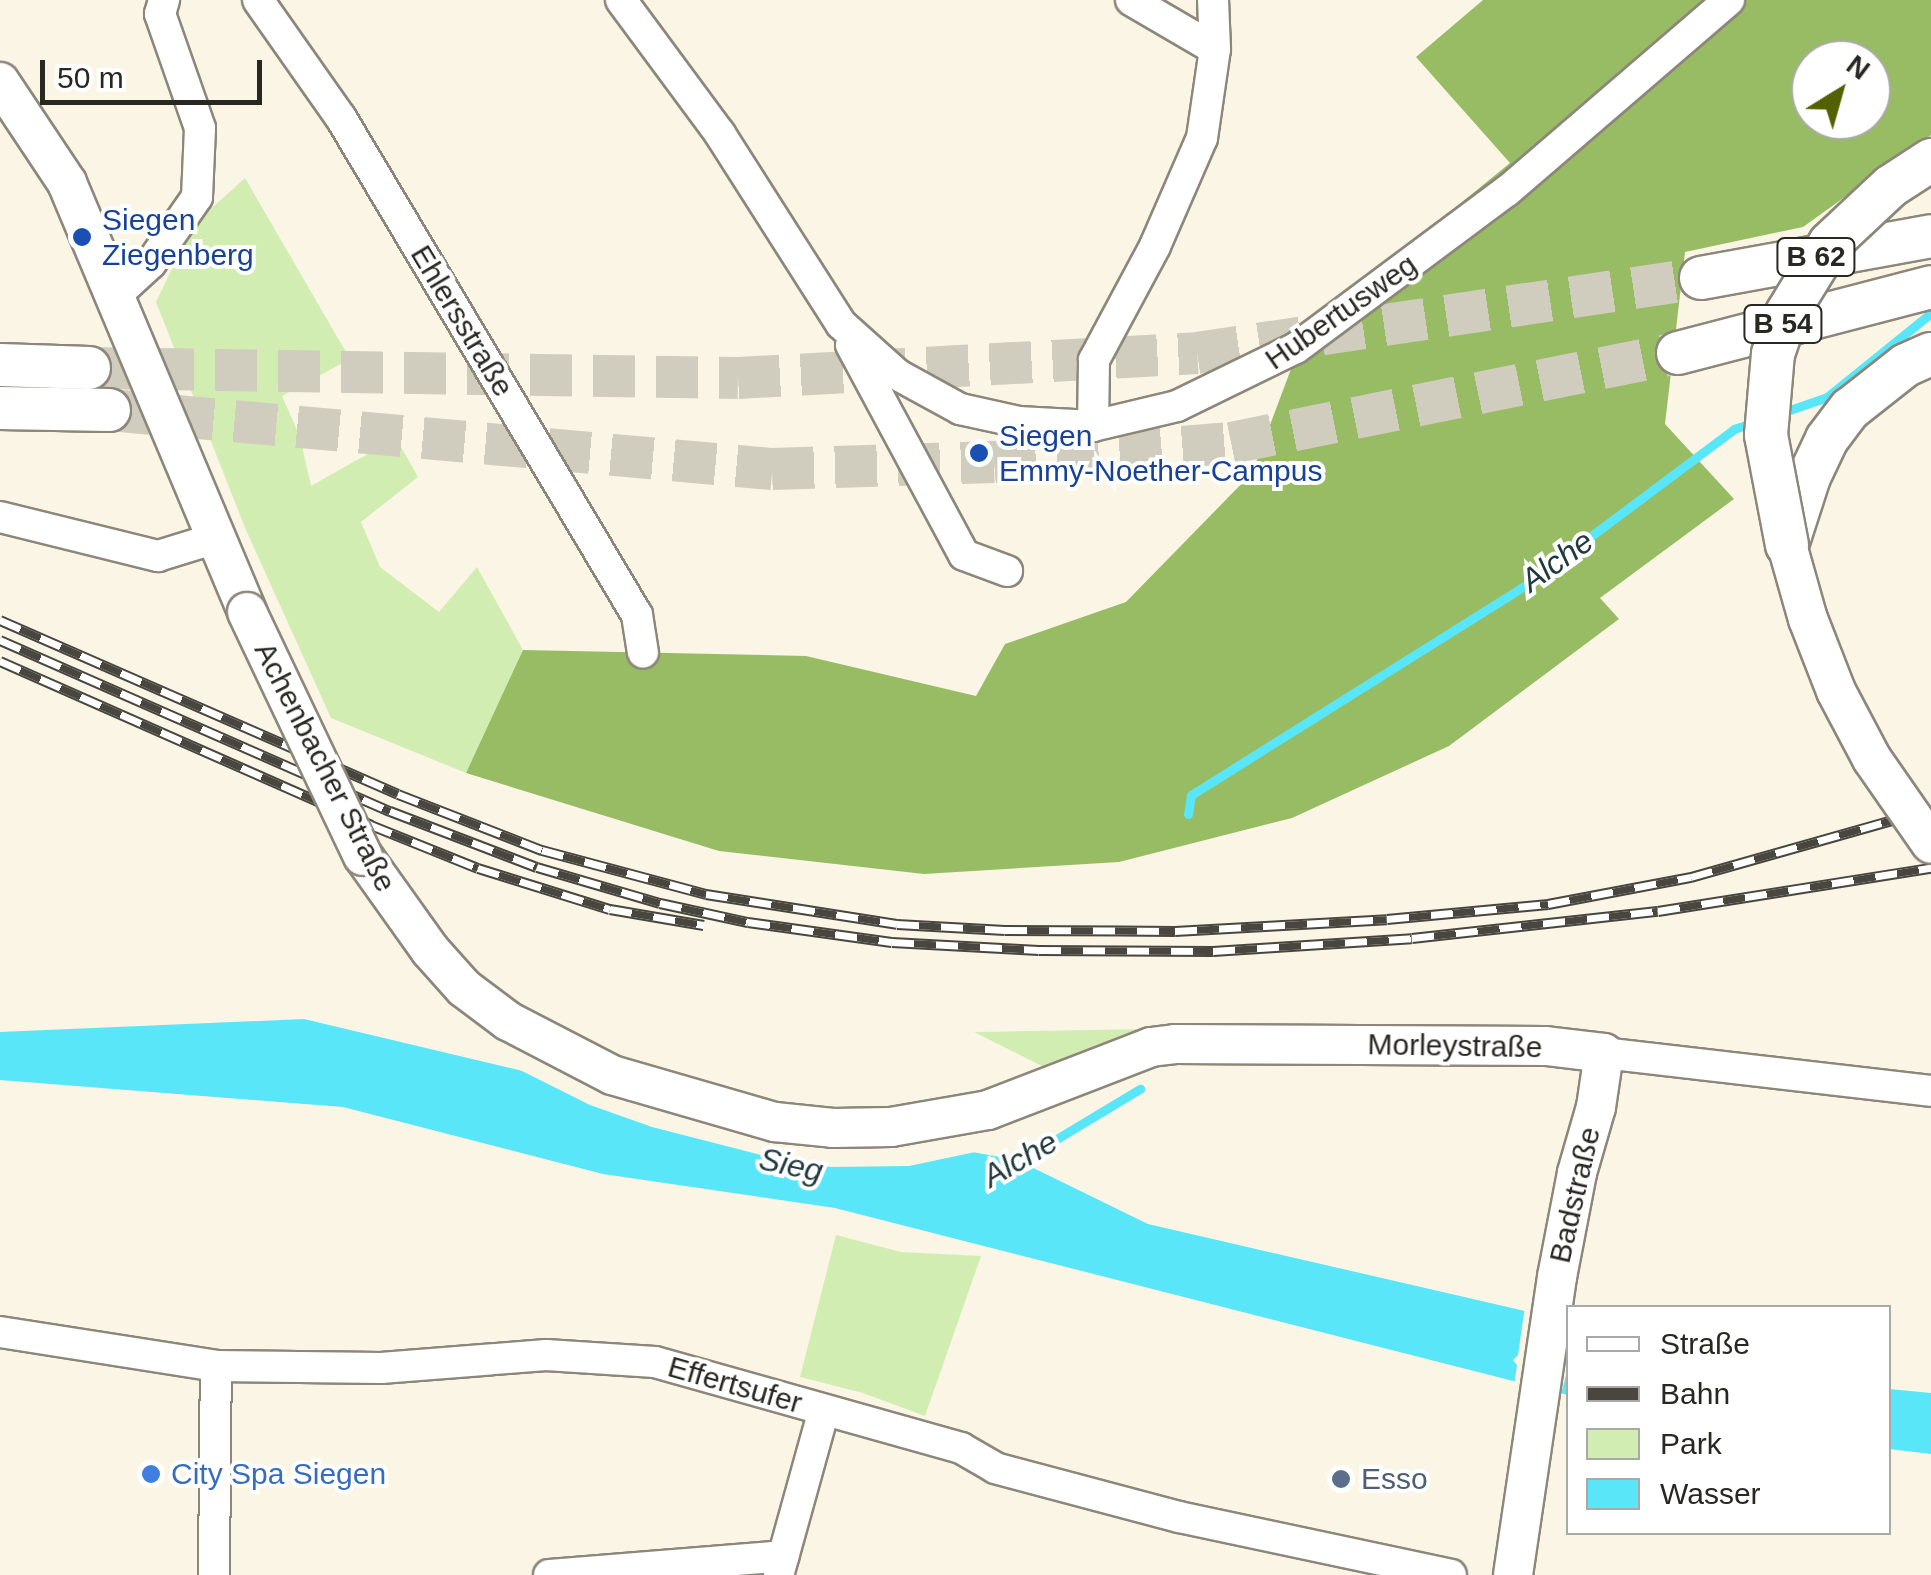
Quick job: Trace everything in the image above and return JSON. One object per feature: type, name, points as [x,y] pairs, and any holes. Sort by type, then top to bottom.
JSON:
[{"type":"highway","name":"B 54","points":[[1787,545],[1766,435],[1773,354],[1787,313],[1830,243],[1891,186],[1931,160]]},
{"type":"highway","name":"B 62","points":[[1702,278],[1931,236]]},
{"type":"highway","name":"B 62","points":[[1678,354],[1931,287]]},
{"type":"highway","points":[[1787,545],[1809,476],[1839,424],[1877,385],[1931,354]]},
{"type":"highway","points":[[0,364],[89,368]]},
{"type":"highway","points":[[0,408],[109,410]]},
{"type":"main road","name":"Achenbacher Straße","points":[[0,82],[68,184],[247,612],[363,856],[430,950],[464,988],[508,1021],[612,1075],[775,1122],[833,1128],[891,1127],[973,1113]]},
{"type":"main road","name":"B 54","points":[[1787,545],[1808,619],[1836,691],[1872,759],[1931,844]]},
{"type":"main road","name":"Morleystraße","points":[[973,1113],[1151,1047],[1174,1044],[1546,1046],[1604,1052]]},
{"type":"main road","name":"Badstraße","points":[[1513,1575],[1556,1277],[1576,1172],[1596,1107],[1604,1052]]},
{"type":"street","points":[[114,297],[151,264],[197,197],[200,128],[160,14],[164,0]]},
{"type":"street","name":"Ehlersstraße","points":[[258,0],[341,118],[627,598],[637,616],[643,653]]},
{"type":"street","name":"Hubertusweg","points":[[621,0],[720,134],[841,324],[964,555],[1007,571]]},
{"type":"street","points":[[1131,0],[1215,49]]},
{"type":"street","points":[[1093,426],[1094,360],[1155,246],[1202,138],[1215,49],[1214,0]]},
{"type":"street","name":"Hubertusweg","points":[[841,324],[898,375],[960,409],[1018,422],[1093,426],[1176,406],[1296,348],[1507,190],[1728,0]]},
{"type":"street","points":[[0,518],[158,556],[216,538]]},
{"type":"street","name":"Morleystraße","points":[[1604,1052],[1931,1091]]},
{"type":"street","name":"Effertsufer","points":[[0,1332],[216,1366],[381,1368],[546,1355],[655,1362],[961,1448],[1014,1473],[1179,1517],[1451,1575]]},
{"type":"street","points":[[214,1575],[216,1366]]},
{"type":"street","points":[[549,1575],[781,1565],[824,1410]]},
{"type":"green space","points":[[1483,0],[1931,0],[1931,135],[1803,227],[1685,252],[1665,424],[1734,499],[1600,598],[1619,619],[1449,746],[1292,818],[1119,862],[924,874],[719,851],[466,773],[523,650],[806,656],[976,696],[1005,644],[1126,602],[1252,473],[1306,329],[1510,163],[1416,57]]},
{"type":"green space","points":[[245,178],[350,359],[282,396],[300,437],[311,486],[396,438],[418,477],[361,522],[380,567],[439,612],[477,567],[523,650],[466,773],[331,718],[246,530],[156,302],[193,225]]},
{"type":"green space","points":[[1149,1029],[1046,1068],[974,1032]]},
{"type":"green space","points":[[836,1235],[901,1252],[981,1256],[925,1416],[863,1393],[800,1377]]},
{"type":"water","name":"Sieg","points":[[304,1019],[527,1072],[1017,1160],[1148,1224],[1566,1321],[1566,1394],[835,1208],[603,1174],[343,1107],[0,1080],[0,1032]]},
{"type":"water","points":[[1891,1389],[1931,1393],[1931,1454],[1891,1449]]},
{"type":"pier","points":[[502,1061],[870,1127],[980,1151],[909,1166],[831,1167],[773,1158],[652,1127],[590,1105]]},
{"type":"pier","points":[[1525,1306],[1566,1316],[1566,1376],[1560,1398],[1514,1386],[1517,1365],[1513,1360],[1518,1355]]},
{"type":"waterway","name":"Alche","points":[[1781,413],[1827,397],[1931,313]]},
{"type":"waterway","name":"Alche","points":[[1188,814],[1191,795],[1523,587],[1734,429],[1757,421]]},
{"type":"waterway","name":"Alche","points":[[1010,1167],[1140,1089]]},
{"type":"tunnel","points":[[89,368],[738,378],[1197,353],[1701,278]]},
{"type":"tunnel","points":[[109,410],[772,469],[994,462],[1231,443],[1678,353]]},
{"type":"railway","points":[[0,620],[398,794],[542,850],[706,894],[897,924],[1005,930],[1175,931],[1387,919],[1548,904],[1691,877],[1931,809]]},
{"type":"railway","points":[[0,640],[390,811],[537,867],[660,903],[748,922],[892,942],[1039,950],[1213,951],[1412,938],[1658,911],[1931,868]]},
{"type":"railway","points":[[0,661],[371,825],[478,868],[610,909],[704,925]]},
{"type":"place","name":"Siegen Ziegenberg","points":[[82,237]]},
{"type":"place","name":"Siegen Emmy-Noether-Campus","points":[[979,453]]},
{"type":"place","name":"City Spa Siegen","points":[[151,1474]]},
{"type":"place","name":"Esso","points":[[1341,1479]]}]
